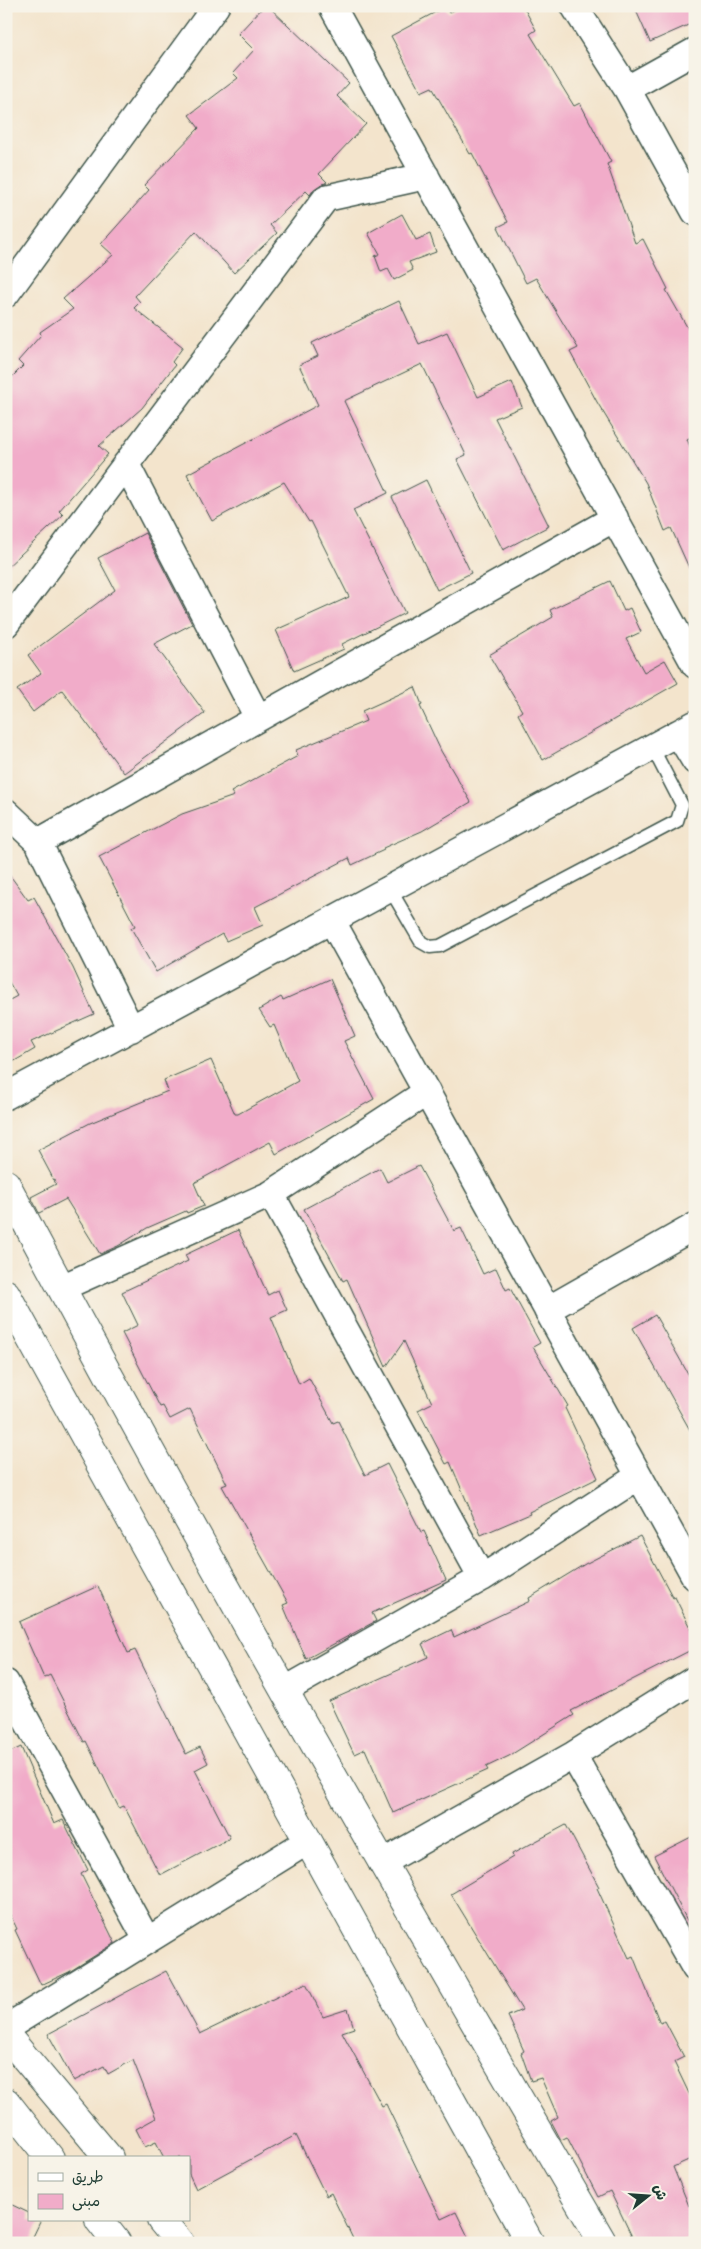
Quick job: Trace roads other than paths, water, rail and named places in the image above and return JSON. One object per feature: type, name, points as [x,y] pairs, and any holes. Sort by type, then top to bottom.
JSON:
[{"type":"main road","points":[[6,1184],[61,1288],[284,1690],[382,1863],[603,2243]]},
{"type":"main road","points":[[6,1294],[530,2243]]},
{"type":"main road","points":[[6,2035],[107,2156]]},
{"type":"main road","points":[[6,2102],[48,2156]]},
{"type":"main road","points":[[101,2222],[117,2243]]},
{"type":"main road","points":[[163,2222],[180,2243]]},
{"type":"street","points":[[6,294],[216,6]]},
{"type":"street","points":[[332,6],[695,664]]},
{"type":"street","points":[[574,6],[627,89],[695,212]]},
{"type":"street","points":[[627,89],[695,51]]},
{"type":"street","points":[[6,624],[326,198],[426,176]]},
{"type":"street","points":[[126,464],[258,718]]},
{"type":"street","points":[[38,842],[615,518]]},
{"type":"street","points":[[6,1096],[687,728],[695,761]]},
{"type":"street","points":[[6,812],[38,842],[131,1029]]},
{"type":"street","points":[[332,920],[695,1577]]},
{"type":"street","points":[[61,1288],[271,1194],[426,1092]]},
{"type":"street","points":[[271,1194],[482,1578]]},
{"type":"street","points":[[547,1310],[695,1226]]},
{"type":"street","points":[[284,1690],[482,1578],[639,1476]]},
{"type":"street","points":[[382,1863],[573,1755],[695,1679]]},
{"type":"street","points":[[6,1682],[147,1940]]},
{"type":"street","points":[[573,1755],[691,1952]]},
{"type":"street","points":[[6,2028],[308,1841]]},
{"type":"lane","points":[[390,889],[421,942],[430,947],[440,946],[677,821],[682,805],[652,747]]}]
